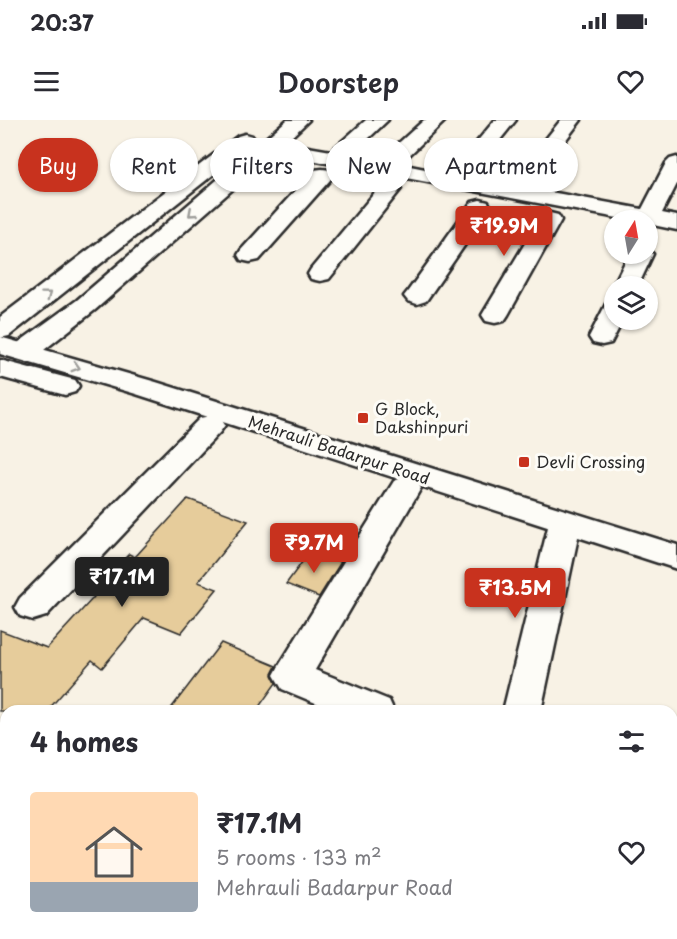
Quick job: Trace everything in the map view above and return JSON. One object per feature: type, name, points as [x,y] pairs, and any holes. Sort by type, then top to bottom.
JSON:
[{"type":"street","points":[[359,138],[378,120]]},
{"type":"street","points":[[412,149],[436,120]]},
{"type":"street","points":[[492,138],[507,120]]},
{"type":"street","points":[[558,138],[572,120]]},
{"type":"street","points":[[0,330],[270,126],[326,165]]},
{"type":"street","points":[[657,210],[677,163]]},
{"type":"street","points":[[250,255],[326,170]]},
{"type":"street","points":[[412,186],[480,207],[561,223],[495,315]]},
{"type":"street","points":[[13,348],[86,305],[217,192]]},
{"type":"street","points":[[320,274],[378,192]]},
{"type":"street","points":[[515,192],[604,217]]},
{"type":"street","points":[[417,296],[480,207]]},
{"type":"street","points":[[658,227],[677,223]]},
{"type":"street","points":[[658,234],[677,245]]},
{"type":"street","points":[[602,337],[605,330]]},
{"type":"street","name":"Mehrauli Badarpur Road","points":[[13,348],[563,530],[677,576]]},
{"type":"street","name":"Mehrauli Badarpur Road","points":[[0,368],[210,425],[405,488],[563,530],[677,557]]},
{"type":"street","points":[[33,608],[210,425]]},
{"type":"street","points":[[360,705],[295,678],[293,675],[405,488]]},
{"type":"street","points":[[523,705],[563,530]]},
{"type":"building","points":[[188,499],[248,521],[198,582],[217,589],[181,633],[144,618],[102,668],[92,660],[52,705],[0,705],[0,630],[47,648],[94,597],[90,595],[129,554],[135,557]]},
{"type":"building","points":[[311,550],[341,562],[319,597],[286,584]]},
{"type":"building","points":[[221,643],[276,666],[272,674],[276,683],[260,705],[174,705]]},
{"type":"place","name":"G Block, Dakshinpuri","points":[[363,418]]},
{"type":"place","name":"Devli Crossing","points":[[524,462]]}]
